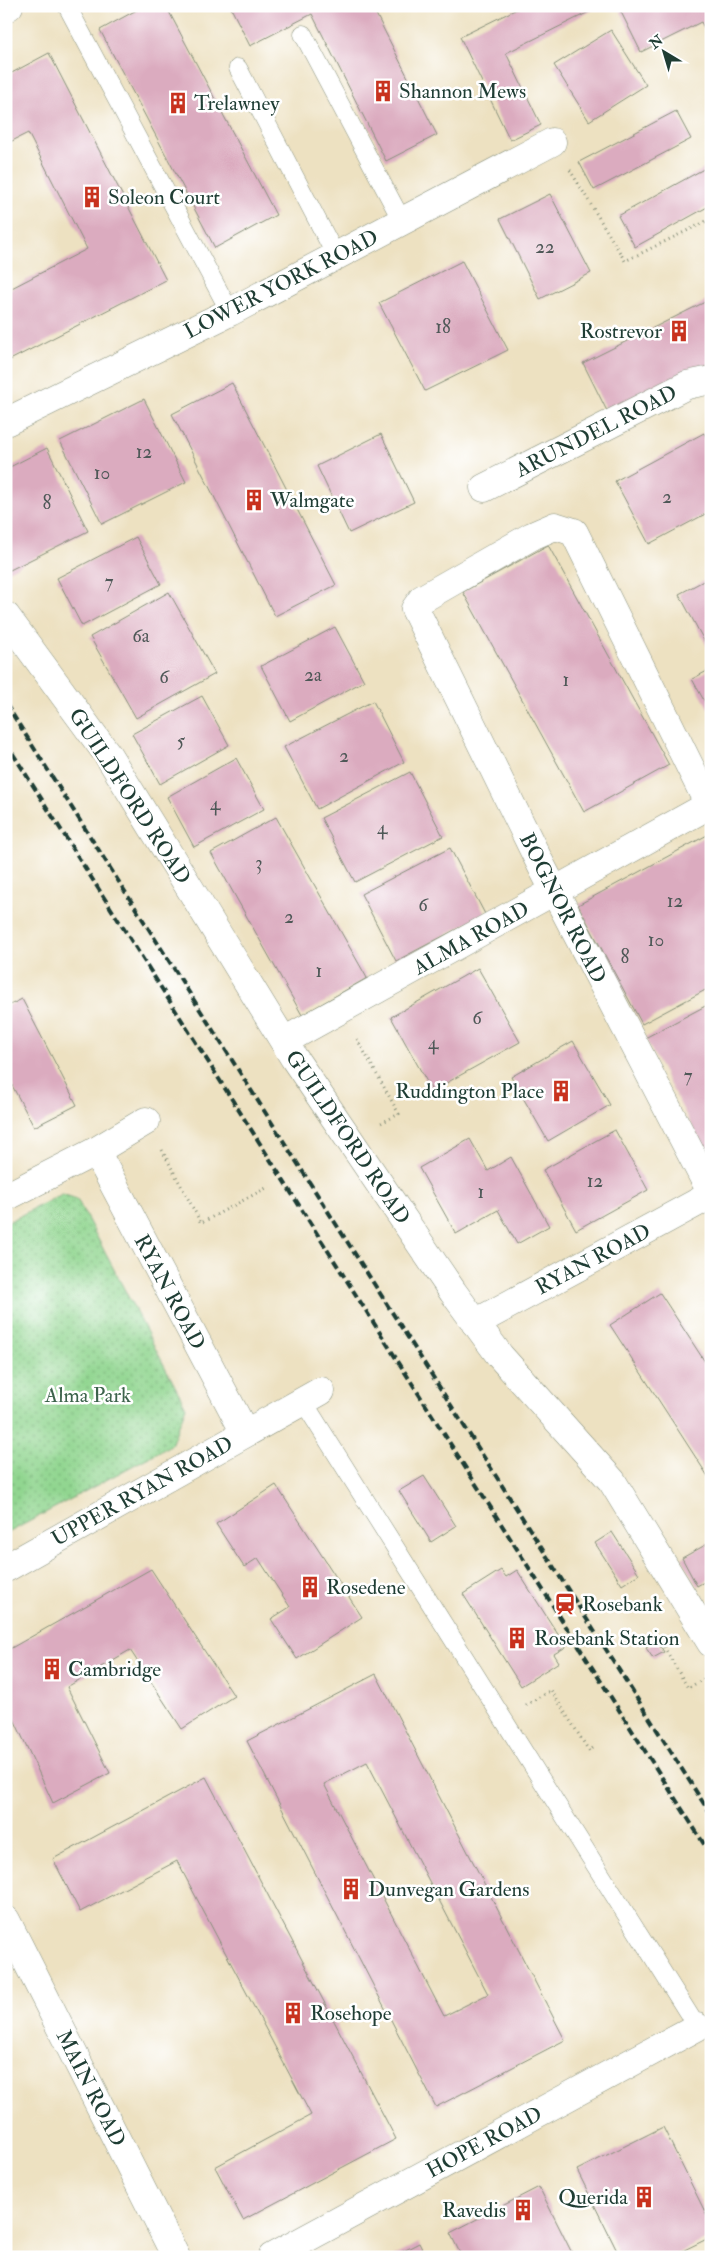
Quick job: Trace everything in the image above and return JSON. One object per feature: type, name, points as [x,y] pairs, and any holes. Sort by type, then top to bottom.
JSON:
[{"type":"street","name":"LOWER YORK ROAD","points":[[6,422],[230,312],[552,142]]},
{"type":"street","name":"ARUNDEL ROAD","points":[[484,488],[686,385],[711,380]]},
{"type":"street","name":"BOGNOR ROAD","points":[[710,805],[574,532],[555,526],[532,536],[422,599],[415,609],[419,621],[554,892],[711,1194]]},
{"type":"street","name":"GUILDFORD ROAD","points":[[6,616],[108,755],[284,1041],[475,1322],[500,1356],[612,1481],[711,1643]]},
{"type":"street","name":"ALMA ROAD","points":[[284,1041],[710,805]]},
{"type":"street","points":[[6,1197],[96,1151],[146,1121]]},
{"type":"street","name":"RYAN ROAD","points":[[96,1151],[245,1433]]},
{"type":"street","name":"RYAN ROAD","points":[[475,1322],[711,1194]]},
{"type":"street","name":"UPPER RYAN ROAD","points":[[6,1568],[312,1396]]},
{"type":"street","name":"MAIN ROAD","points":[[6,1920],[176,2257]]},
{"type":"street","name":"HOPE ROAD","points":[[272,2257],[697,2027]]},
{"type":"lane","points":[[67,6],[230,312]]},
{"type":"lane","points":[[303,34],[402,221]]},
{"type":"lane","points":[[238,68],[336,256]]},
{"type":"lane","points":[[312,1396],[503,1720],[697,2027]]},
{"type":"path","points":[[552,142],[625,261],[711,219]]},
{"type":"path","points":[[340,1010],[399,1114],[376,1126]]},
{"type":"path","points":[[146,1121],[201,1223],[268,1187]]},
{"type":"path","points":[[660,1646],[663,1645],[688,1688],[703,1679]]},
{"type":"path","points":[[503,1720],[550,1690],[589,1751],[593,1748]]},
{"type":"green space","name":"Alma Park","points":[[62,1194],[77,1199],[186,1407],[171,1445],[6,1534],[6,1223]]},
{"type":"building","name":"Trelawney","points":[[144,6],[166,6],[276,215],[215,248],[100,30]]},
{"type":"building","name":"Shannon Mews","points":[[230,6],[372,6],[437,135],[386,161],[312,14],[250,46]]},
{"type":"building","points":[[523,6],[601,6],[506,53],[541,125],[510,140],[460,37]]},
{"type":"building","points":[[618,6],[711,6],[711,41],[701,22],[641,52]]},
{"type":"building","points":[[611,30],[646,85],[589,121],[554,65]]},
{"type":"building","name":"Soleon Court","points":[[49,53],[166,280],[6,362],[6,291],[87,249],[28,133],[6,144],[6,76]]},
{"type":"building","points":[[676,111],[691,139],[594,190],[579,162]]},
{"type":"building","points":[[711,165],[711,205],[635,247],[618,216]]},
{"type":"building","points":[[550,194],[591,273],[540,299],[500,219]]},
{"type":"building","points":[[462,261],[508,350],[425,391],[379,303]]},
{"type":"building","name":"Rostrevor","points":[[711,299],[711,364],[609,415],[583,363]]},
{"type":"building","name":"Walmgate","points":[[232,383],[336,585],[275,616],[172,414]]},
{"type":"building","points":[[144,399],[186,482],[102,524],[60,441]]},
{"type":"building","points":[[704,433],[711,446],[711,511],[649,544],[615,481]]},
{"type":"building","points":[[381,434],[414,502],[349,533],[317,466]]},
{"type":"building","points":[[47,448],[88,531],[6,572],[6,469]]},
{"type":"building","points":[[136,537],[161,584],[82,626],[57,578]]},
{"type":"building","points":[[548,545],[669,765],[584,812],[463,592]]},
{"type":"building","points":[[711,577],[711,646],[708,648],[679,594]]},
{"type":"building","points":[[169,592],[215,674],[136,718],[90,637]]},
{"type":"building","points":[[335,627],[364,681],[290,721],[261,666]]},
{"type":"building","points":[[711,669],[711,713],[692,679]]},
{"type":"building","points":[[202,696],[229,745],[160,784],[132,734]]},
{"type":"building","points":[[373,701],[404,762],[317,809],[284,747]]},
{"type":"building","points":[[236,758],[264,809],[194,847],[167,797]]},
{"type":"building","points":[[410,772],[443,836],[355,882],[321,818]]},
{"type":"building","points":[[276,817],[367,978],[302,1015],[211,853]]},
{"type":"building","points":[[711,833],[711,987],[642,1024],[578,905]]},
{"type":"building","points":[[450,848],[485,914],[396,961],[361,894]]},
{"type":"building","points":[[478,968],[520,1042],[432,1091],[391,1017]]},
{"type":"building","points":[[22,999],[77,1105],[34,1127],[6,1074],[6,1007]]},
{"type":"building","points":[[711,1003],[711,1162],[645,1038]]},
{"type":"building","name":"Ruddington Place","points":[[573,1041],[610,1105],[548,1141],[511,1077]]},
{"type":"building","points":[[615,1130],[648,1190],[576,1230],[543,1170]]},
{"type":"building","points":[[470,1139],[488,1171],[511,1157],[549,1226],[517,1244],[498,1210],[456,1234],[419,1168]]},
{"type":"building","points":[[660,1293],[711,1371],[711,1481],[610,1325]]},
{"type":"building","points":[[424,1476],[456,1526],[431,1542],[399,1491]]},
{"type":"building","name":"Rosedene","points":[[276,1485],[362,1617],[297,1659],[271,1619],[290,1607],[258,1558],[244,1567],[216,1524]]},
{"type":"building","points":[[612,1532],[639,1574],[622,1585],[595,1543]]},
{"type":"building","points":[[709,1543],[711,1578],[697,1586],[682,1558]]},
{"type":"building","name":"Cambridge","points":[[151,1569],[234,1696],[182,1729],[130,1650],[67,1687],[110,1773],[53,1803],[6,1702],[6,1651]]},
{"type":"building","name":"Rosebank Station","points":[[501,1570],[506,1577],[517,1570],[566,1647],[554,1654],[559,1662],[521,1686],[463,1594]]},
{"type":"building","points":[[657,1641],[664,1652],[653,1658],[646,1648]]},
{"type":"building","name":"Dunvegan Gardens","points":[[376,1674],[565,2040],[436,2107],[247,1741]],"holes":[[[367,1762],[488,1994],[444,2016],[324,1784]]]},
{"type":"building","name":"Rosehope","points":[[206,1777],[396,2139],[243,2220],[215,2167],[311,2115],[177,1861],[80,1912],[53,1859]]},
{"type":"building","name":"Querida","points":[[663,2127],[711,2224],[711,2237],[670,2257],[620,2257],[577,2170]]},
{"type":"building","name":"Ravedis","points":[[539,2187],[574,2257],[462,2257],[450,2233]]},
{"type":"building","points":[[419,2243],[426,2257],[392,2257]]},
{"type":"railway","points":[[6,704],[711,1815]]},
{"type":"railway","points":[[6,743],[711,1855]]},
{"type":"place","name":"Shannon Mews","points":[[383,91]]},
{"type":"place","name":"Trelawney","points":[[178,103]]},
{"type":"place","name":"Soleon Court","points":[[92,197]]},
{"type":"place","name":"Rostrevor","points":[[679,331]]},
{"type":"place","name":"Walmgate","points":[[254,500]]},
{"type":"place","name":"Ruddington Place","points":[[561,1091]]},
{"type":"place","name":"Rosedene","points":[[310,1587]]},
{"type":"place","name":"Rosebank","points":[[565,1604]]},
{"type":"place","name":"Rosebank Station","points":[[517,1638]]},
{"type":"place","name":"Cambridge","points":[[52,1669]]},
{"type":"place","name":"Dunvegan Gardens","points":[[351,1889]]},
{"type":"place","name":"Rosehope","points":[[293,2013]]},
{"type":"place","name":"Querida","points":[[644,2197]]},
{"type":"place","name":"Ravedis","points":[[523,2210]]}]
